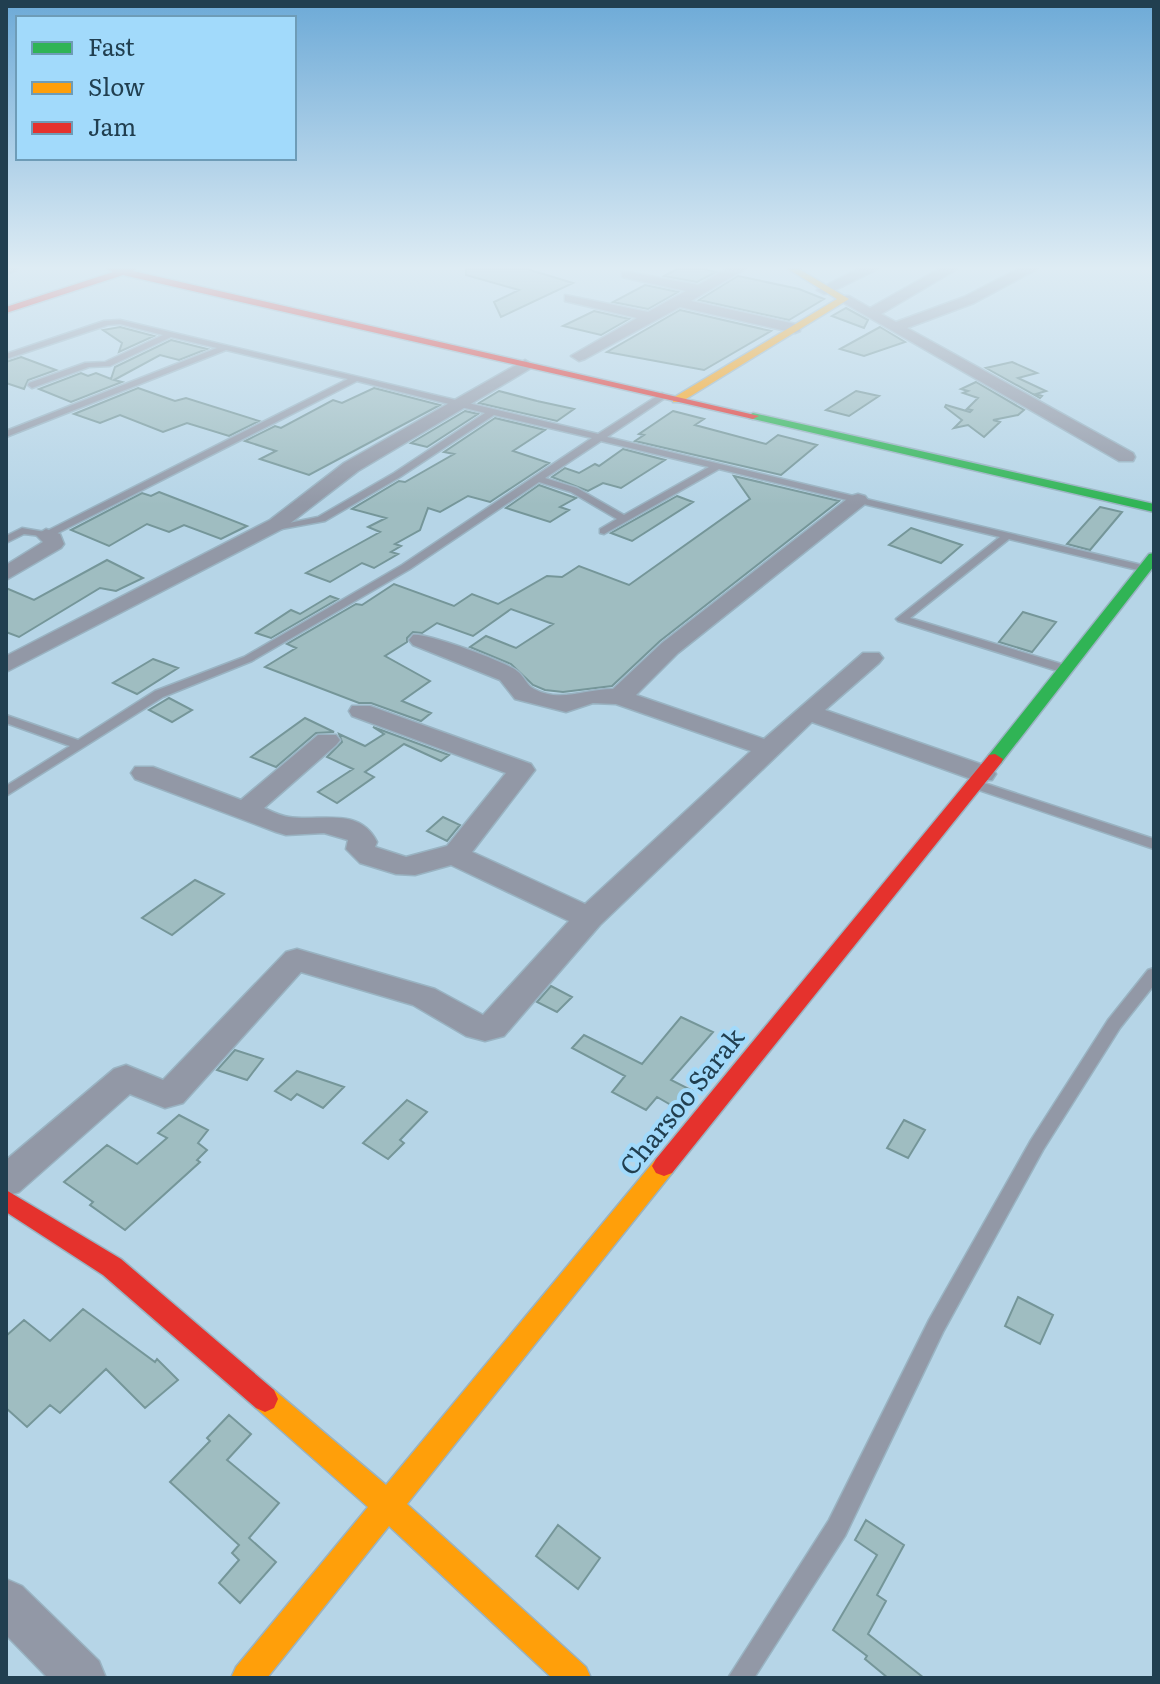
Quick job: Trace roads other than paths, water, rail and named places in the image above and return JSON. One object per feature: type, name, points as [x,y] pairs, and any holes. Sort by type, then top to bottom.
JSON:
[{"type":"street","points":[[451,348],[1154,508]]},
{"type":"street","points":[[579,356],[594,348]]},
{"type":"street","points":[[670,398],[760,348]]},
{"type":"street","points":[[932,348],[1126,457]]},
{"type":"street","points":[[6,665],[265,531],[351,467],[525,365]]},
{"type":"street","points":[[619,697],[670,648],[858,500]]},
{"type":"street","points":[[6,574],[54,544],[53,538],[46,535]]},
{"type":"street","name":"Charsoo Sarak","points":[[247,1678],[979,779],[1150,563]]},
{"type":"street","points":[[421,640],[508,675],[524,694],[566,705],[590,696],[619,697],[769,749]]},
{"type":"street","points":[[6,1181],[126,1078],[165,1095],[171,1094],[297,960],[424,997],[485,1029],[492,1027],[589,918],[808,712],[871,658]]},
{"type":"street","points":[[361,711],[522,770],[455,855]]},
{"type":"street","points":[[808,712],[979,779]]},
{"type":"street","points":[[245,810],[327,740]]},
{"type":"street","points":[[144,773],[286,826],[324,824],[343,827],[359,834],[363,842],[360,849],[365,854],[404,868],[423,865],[444,855],[455,855],[589,918]]},
{"type":"street","points":[[6,1200],[112,1267],[387,1505],[575,1678]]},
{"type":"street","points":[[6,1602],[82,1678]]},
{"type":"lane","points":[[6,357],[34,348]]},
{"type":"lane","points":[[32,385],[88,365],[107,364],[142,348]]},
{"type":"lane","points":[[6,434],[225,348]]},
{"type":"lane","points":[[228,348],[1007,536],[1150,563]]},
{"type":"lane","points":[[6,540],[22,531],[46,535],[355,379]]},
{"type":"lane","points":[[6,792],[159,694],[248,659],[336,609],[406,567],[597,438],[670,398]]},
{"type":"lane","points":[[265,531],[321,519],[397,475],[492,412]]},
{"type":"lane","points":[[604,531],[719,465]]},
{"type":"lane","points":[[538,479],[574,490],[624,519]]},
{"type":"lane","points":[[1007,536],[902,619],[1064,669]]},
{"type":"lane","points":[[6,719],[80,745]]},
{"type":"lane","points":[[979,779],[1154,844]]},
{"type":"lane","points":[[740,1678],[837,1528],[936,1326],[1037,1145],[1114,1024],[1154,974]]}]
